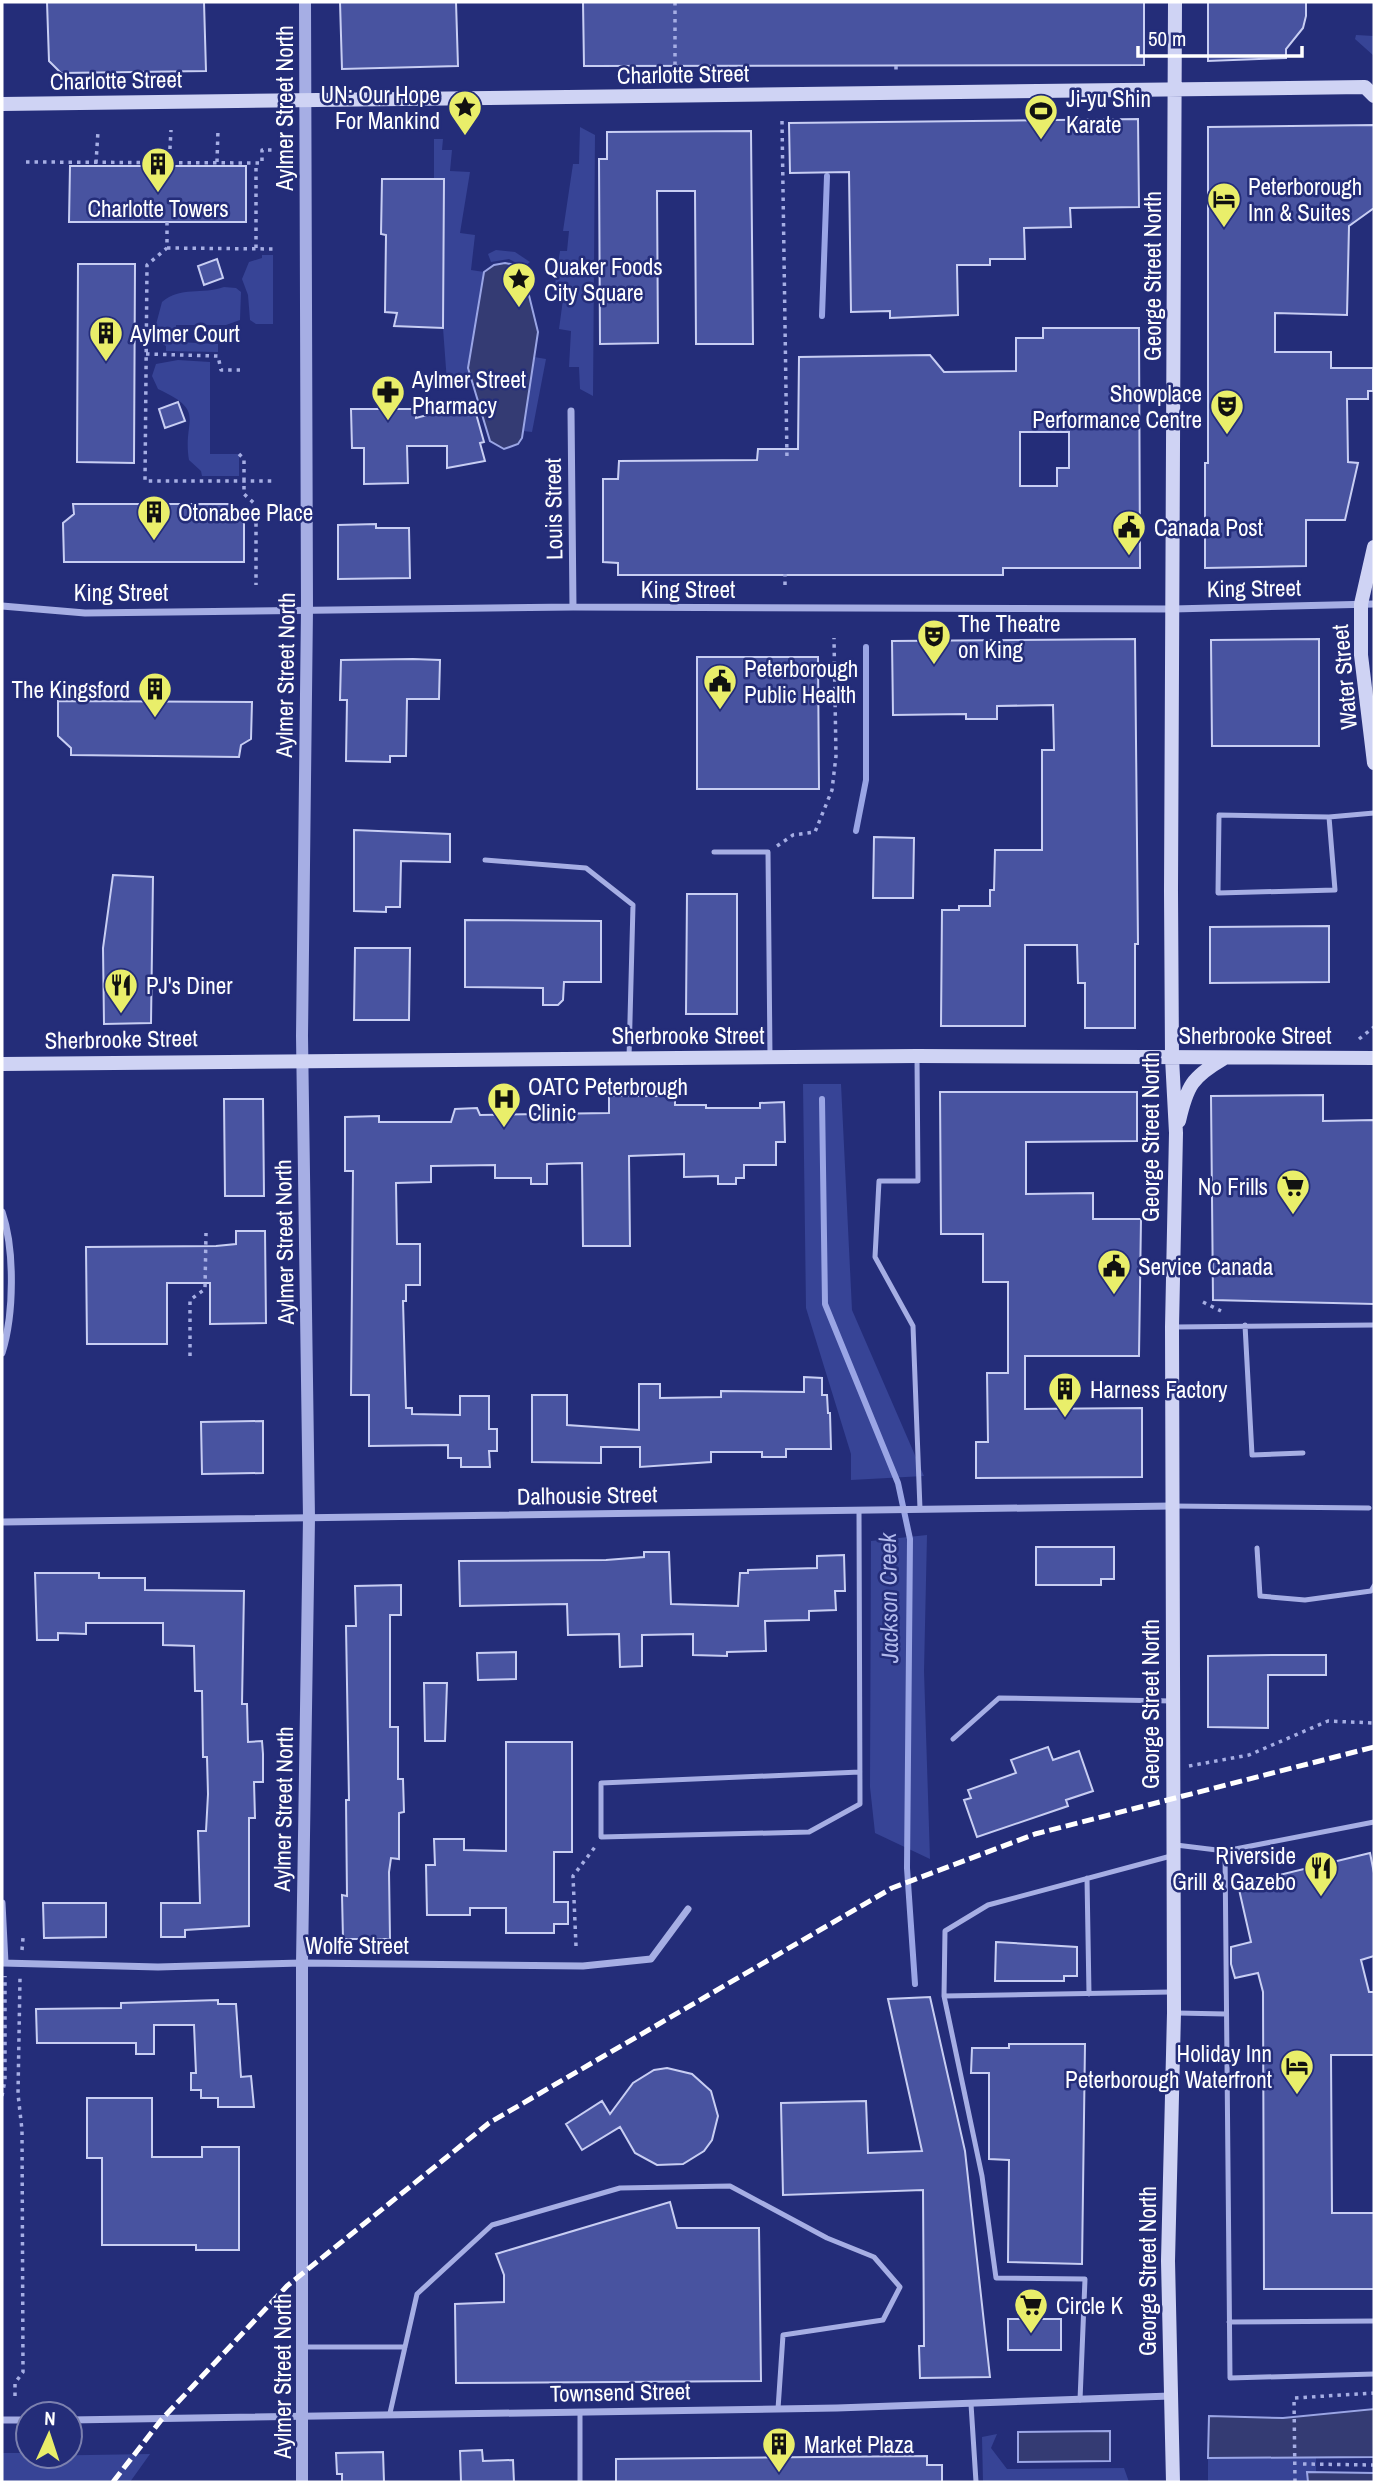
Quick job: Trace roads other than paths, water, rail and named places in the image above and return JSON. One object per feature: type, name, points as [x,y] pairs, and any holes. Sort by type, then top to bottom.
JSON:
[{"type":"main road","name":"George Street North","points":[[1173,2482],[1168,2261],[1174,2012],[1172,1327],[1176,1133],[1172,1058],[1175,2]]},
{"type":"main road","name":"Charlotte Street","points":[[2,104],[1371,86]]},
{"type":"main road","name":"Water Street","points":[[1374,547],[1361,655],[1374,763]]},
{"type":"main road","name":"Sherbrooke Street","points":[[2,1064],[917,1056],[1374,1058]]},
{"type":"main road","points":[[1176,1133],[1185,1097],[1195,1077],[1225,1058]]},
{"type":"street","name":"Aylmer Street North","points":[[302,2482],[302,1963],[309,1518],[302,1060],[307,609],[305,2]]},
{"type":"street","name":"Louis Street","points":[[571,411],[573,607]]},
{"type":"street","name":"King Street","points":[[2,606],[85,613],[573,607],[1173,609],[1368,604]]},
{"type":"street","points":[[2,1212],[9,1238],[9,1329],[2,1353]]},
{"type":"street","name":"Dalhousie Street","points":[[2,1522],[1172,1506]]},
{"type":"street","points":[[2,1905],[3,1963]]},
{"type":"street","name":"Wolfe Street","points":[[3,1963],[158,1967],[302,1963],[583,1966],[651,1959],[688,1909]]},
{"type":"street","name":"Townsend Street","points":[[84,2420],[778,2409],[1170,2396]]},
{"type":"lane","points":[[1329,817],[1335,890],[1218,893],[1219,815],[1329,817],[1374,813]]},
{"type":"lane","points":[[714,852],[768,852],[770,1057]]},
{"type":"lane","points":[[485,860],[586,868],[633,905],[629,1058]]},
{"type":"lane","points":[[917,1056],[918,1181],[879,1181],[875,1257],[913,1326],[923,1509]]},
{"type":"lane","points":[[1245,1325],[1252,1455],[1303,1453]]},
{"type":"lane","points":[[1172,1327],[1374,1325]]},
{"type":"lane","points":[[1172,1506],[1369,1508]]},
{"type":"lane","points":[[859,1510],[860,1772],[860,1804],[809,1832],[601,1838],[601,1783],[860,1772]]},
{"type":"lane","points":[[1257,1548],[1260,1596],[1305,1600],[1371,1591],[1374,1586]]},
{"type":"lane","points":[[953,1739],[999,1698],[1173,1702]]},
{"type":"lane","points":[[1080,2400],[1084,2279],[996,2278],[982,2176],[944,1996],[945,1931],[988,1905],[1087,1878],[1173,1850],[1225,1851],[1374,1822]]},
{"type":"lane","points":[[1225,1851],[1230,2378],[1374,2374]]},
{"type":"lane","points":[[1087,1878],[1089,1994]]},
{"type":"lane","points":[[944,1996],[1174,1992]]},
{"type":"lane","points":[[1174,2012],[1226,2014]]},
{"type":"lane","points":[[390,2413],[417,2294],[492,2225],[620,2188],[730,2186],[827,2238],[874,2258],[900,2287],[883,2320],[783,2336],[778,2409]]},
{"type":"lane","points":[[1229,2322],[1374,2321]]},
{"type":"lane","points":[[302,2347],[405,2347]]},
{"type":"lane","points":[[971,2404],[976,2482]]},
{"type":"lane","points":[[580,2412],[580,2482]]},
{"type":"waterway","name":"Jackson Creek","points":[[822,316],[827,176]]},
{"type":"waterway","name":"Jackson Creek","points":[[856,831],[866,780],[866,647]]},
{"type":"waterway","name":"Jackson Creek","points":[[822,1099],[825,1304],[898,1483],[910,1539],[907,1868],[915,1984]]},
{"type":"railway","points":[[113,2482],[162,2419],[287,2286],[489,2123],[892,1888],[1035,1834],[1374,1747]]},
{"type":"place","name":"UN: Our Hope For Mankind","points":[[465,137]]},
{"type":"place","name":"Ji-yu Shin Karate","points":[[1041,141]]},
{"type":"place","name":"Charlotte Towers","points":[[158,194]]},
{"type":"place","name":"Peterborough Inn & Suites","points":[[1224,229]]},
{"type":"place","name":"Quaker Foods City Square","points":[[519,309]]},
{"type":"place","name":"Aylmer Court","points":[[106,363]]},
{"type":"place","name":"Aylmer Street Pharmacy","points":[[388,422]]},
{"type":"place","name":"Showplace Performance Centre","points":[[1227,436]]},
{"type":"place","name":"Otonabee Place","points":[[154,542]]},
{"type":"place","name":"Canada Post","points":[[1129,557]]},
{"type":"place","name":"The Theatre on King","points":[[934,666]]},
{"type":"place","name":"Peterborough Public Health","points":[[720,711]]},
{"type":"place","name":"The Kingsford","points":[[155,719]]},
{"type":"place","name":"PJ's Diner","points":[[121,1015]]},
{"type":"place","name":"OATC Peterbrough Clinic","points":[[504,1129]]},
{"type":"place","name":"No Frills","points":[[1293,1216]]},
{"type":"place","name":"Service Canada","points":[[1114,1296]]},
{"type":"place","name":"Harness Factory","points":[[1065,1419]]},
{"type":"place","name":"Riverside Grill & Gazebo","points":[[1321,1898]]},
{"type":"place","name":"Holiday Inn Peterborough Waterfront","points":[[1297,2096]]},
{"type":"place","name":"Circle K","points":[[1031,2335]]},
{"type":"place","name":"Market Plaza","points":[[779,2474]]}]
